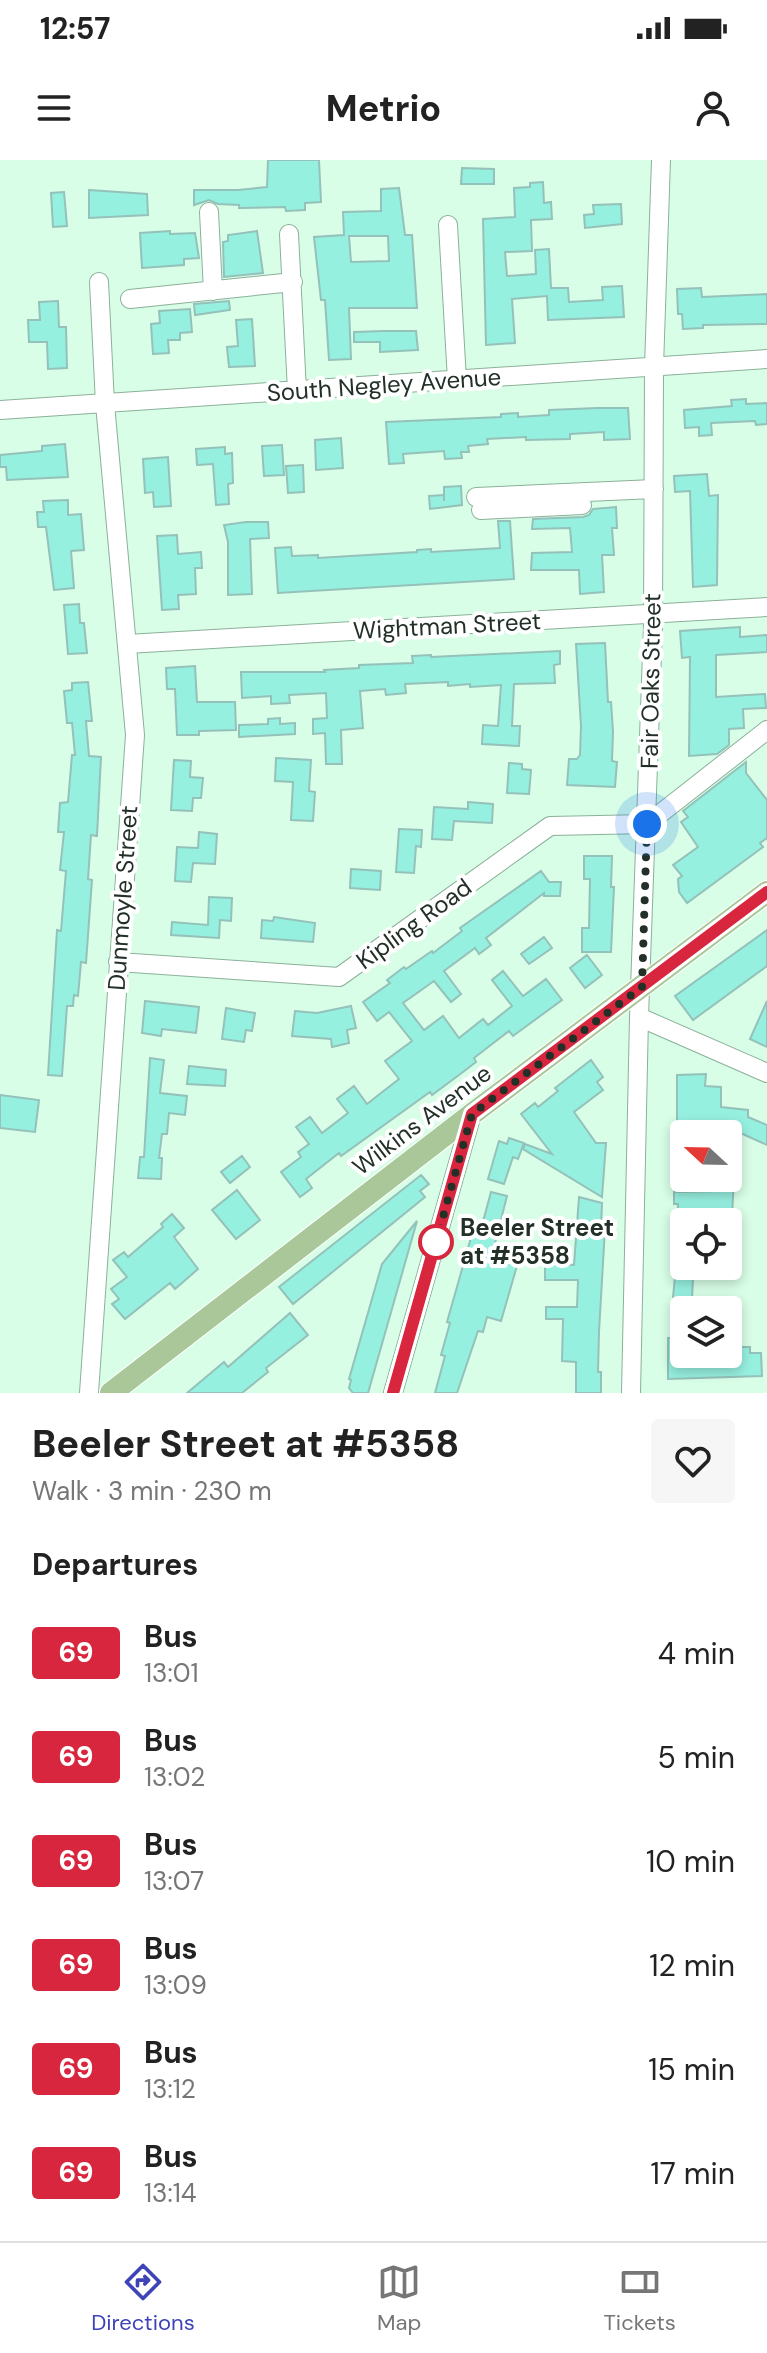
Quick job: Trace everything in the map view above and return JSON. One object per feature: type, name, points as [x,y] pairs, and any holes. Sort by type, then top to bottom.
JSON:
[{"type":"main road","name":"Wilkins Avenue","points":[[111,1393],[472,1114],[767,892]]},
{"type":"street","name":"Fair Oaks Street","points":[[631,1393],[639,1017],[654,614],[654,367],[661,160]]},
{"type":"street","points":[[209,212],[213,291]]},
{"type":"street","points":[[448,225],[457,380]]},
{"type":"street","points":[[289,234],[297,391]]},
{"type":"street","name":"Dunmoyle Street","points":[[89,1393],[135,735],[105,404],[99,282]]},
{"type":"street","points":[[130,299],[293,282]]},
{"type":"street","name":"South Negley Avenue","points":[[0,410],[767,359]]},
{"type":"street","points":[[479,504],[654,495]]},
{"type":"street","name":"Wightman Street","points":[[127,644],[767,607]]},
{"type":"street","points":[[647,824],[767,730]]},
{"type":"street","name":"Kipling Road","points":[[118,962],[339,977],[550,826],[647,824]]},
{"type":"street","points":[[639,1017],[767,1073]]},
{"type":"street","points":[[393,1393],[472,1114]]},
{"type":"building","points":[[268,160],[319,160],[321,202],[305,203],[305,210],[286,211],[285,207],[239,208],[239,205],[218,204],[209,200],[194,205],[194,190],[267,187]]},
{"type":"building","points":[[462,168],[494,169],[494,184],[461,184]]},
{"type":"building","points":[[543,182],[544,203],[551,202],[552,219],[531,220],[532,251],[505,252],[507,276],[536,274],[535,250],[549,249],[551,288],[568,288],[569,302],[603,300],[602,287],[622,286],[624,317],[548,320],[547,296],[512,299],[515,343],[486,345],[483,219],[515,217],[514,188]]},
{"type":"building","points":[[399,188],[405,235],[412,235],[417,308],[349,308],[351,359],[329,360],[325,300],[321,300],[314,237],[344,235],[343,212],[381,211],[381,189]],"holes":[[[349,236],[388,236],[389,261],[351,262]]]},
{"type":"building","points":[[89,190],[147,194],[148,215],[89,218]]},
{"type":"building","points":[[64,192],[67,226],[53,227],[51,193]]},
{"type":"building","points":[[621,204],[622,224],[585,228],[584,215],[594,214],[593,205]]},
{"type":"building","points":[[170,231],[170,234],[195,233],[199,258],[184,259],[184,265],[142,268],[140,233]]},
{"type":"building","points":[[257,231],[263,273],[224,277],[223,242],[228,241],[228,235]]},
{"type":"building","points":[[701,288],[702,297],[767,294],[767,324],[703,325],[703,328],[683,329],[682,314],[678,314],[677,289]]},
{"type":"building","points":[[58,301],[59,327],[66,327],[67,368],[48,369],[47,342],[29,342],[28,320],[40,320],[39,302]]},
{"type":"building","points":[[229,301],[230,310],[195,315],[194,304]]},
{"type":"building","points":[[190,309],[192,332],[180,333],[180,340],[168,340],[169,353],[153,354],[151,324],[160,323],[159,311]]},
{"type":"building","points":[[252,319],[255,366],[229,367],[227,347],[238,346],[236,320]]},
{"type":"building","points":[[416,331],[418,350],[380,352],[380,342],[354,342],[354,332]]},
{"type":"building","points":[[746,399],[746,404],[767,403],[767,424],[756,425],[755,421],[711,423],[712,435],[699,436],[699,427],[685,428],[684,410],[732,406],[731,400]]},
{"type":"building","points":[[628,408],[630,439],[604,440],[604,432],[570,434],[570,439],[487,439],[488,444],[468,446],[469,452],[461,452],[462,458],[445,459],[444,451],[403,454],[404,463],[389,464],[386,422],[501,417],[501,414],[518,413],[518,417],[549,415],[549,410]]},
{"type":"building","points":[[341,438],[343,468],[316,470],[315,440]]},
{"type":"building","points":[[65,444],[68,477],[7,480],[6,467],[0,467],[0,455],[42,451],[42,446]]},
{"type":"building","points":[[282,445],[284,475],[264,476],[262,446]]},
{"type":"building","points":[[225,447],[225,454],[232,453],[233,483],[228,484],[229,504],[216,505],[213,464],[197,465],[196,449]]},
{"type":"building","points":[[168,457],[171,506],[154,507],[153,492],[145,493],[143,459]]},
{"type":"building","points":[[303,465],[304,492],[288,493],[286,466]]},
{"type":"building","points":[[707,474],[709,496],[718,495],[717,585],[693,587],[690,491],[675,492],[674,476]]},
{"type":"building","points":[[461,486],[462,505],[430,509],[429,496],[444,495],[444,487]]},
{"type":"building","points":[[68,500],[68,515],[81,514],[84,550],[71,551],[74,588],[54,590],[46,527],[38,527],[37,512],[44,512],[43,501]]},
{"type":"building","points":[[616,507],[617,528],[612,528],[614,555],[602,555],[604,592],[580,594],[579,570],[531,570],[532,553],[572,552],[570,528],[532,529],[533,519],[583,517],[593,509]]},
{"type":"building","points":[[498,521],[510,521],[514,579],[278,593],[275,548],[291,547],[292,556],[318,555],[318,558],[431,549],[431,552],[500,548]]},
{"type":"building","points":[[268,522],[269,538],[250,539],[252,594],[228,595],[228,542],[224,525]]},
{"type":"building","points":[[177,535],[178,554],[201,552],[202,568],[195,568],[196,594],[178,595],[179,609],[162,610],[157,536]]},
{"type":"building","points":[[79,604],[87,653],[68,654],[64,605]]},
{"type":"building","points":[[740,627],[740,637],[767,635],[767,652],[716,655],[716,697],[765,694],[766,708],[743,709],[744,728],[729,729],[729,745],[717,754],[689,756],[690,657],[682,658],[680,631]]},
{"type":"building","points":[[605,643],[613,731],[612,761],[617,762],[615,787],[567,785],[569,759],[577,759],[580,755],[576,644]]},
{"type":"building","points":[[560,651],[560,664],[554,665],[555,683],[514,684],[512,726],[520,726],[519,746],[482,744],[483,725],[498,726],[501,685],[448,686],[448,682],[405,684],[406,693],[386,695],[385,689],[360,691],[363,728],[341,730],[342,764],[326,764],[325,733],[313,734],[313,719],[327,718],[326,693],[289,695],[290,703],[271,704],[271,696],[242,698],[241,672],[325,672],[359,668],[359,665],[413,663],[412,656]]},
{"type":"building","points":[[195,666],[197,702],[235,702],[236,730],[177,735],[175,689],[167,689],[166,668]]},
{"type":"building","points":[[88,682],[92,721],[86,721],[89,756],[101,757],[97,836],[91,835],[88,879],[92,880],[86,963],[81,962],[78,996],[74,995],[73,1006],[67,1006],[62,1076],[48,1075],[57,930],[61,931],[66,871],[60,870],[64,832],[58,832],[60,803],[68,802],[72,755],[75,755],[72,723],[67,723],[64,691],[72,690],[72,683]]},
{"type":"building","points":[[280,718],[280,724],[295,723],[295,734],[239,737],[239,725],[268,724],[268,719]]},
{"type":"building","points":[[276,758],[311,760],[309,791],[315,792],[313,821],[291,820],[293,782],[275,781]]},
{"type":"building","points":[[174,760],[191,761],[190,777],[203,778],[201,798],[193,798],[192,811],[171,810]]},
{"type":"building","points":[[746,762],[746,773],[767,800],[767,838],[760,843],[763,847],[687,903],[679,892],[678,879],[682,876],[673,865],[698,847],[681,822],[688,817],[683,811]]},
{"type":"building","points":[[509,763],[522,764],[522,769],[531,770],[529,794],[507,793]]},
{"type":"building","points":[[468,802],[493,804],[492,823],[454,821],[452,840],[432,839],[434,807],[468,809]]},
{"type":"building","points":[[399,829],[422,830],[421,847],[416,846],[414,873],[396,872]]},
{"type":"building","points":[[199,832],[217,834],[215,864],[193,863],[191,882],[175,881],[177,847],[198,848]]},
{"type":"building","points":[[584,856],[612,856],[611,952],[582,952],[582,928],[589,928],[590,879],[584,879]]},
{"type":"building","points":[[351,869],[381,871],[380,890],[350,888]]},
{"type":"building","points":[[541,871],[549,882],[561,882],[560,896],[544,896],[544,893],[486,938],[491,945],[479,954],[475,948],[444,971],[461,994],[451,1002],[434,981],[403,1003],[424,1030],[443,1016],[459,1038],[483,1019],[488,1025],[512,1006],[492,980],[503,971],[523,996],[546,979],[562,1000],[513,1036],[509,1031],[474,1058],[476,1062],[432,1095],[430,1092],[341,1156],[339,1153],[306,1179],[312,1188],[300,1197],[281,1172],[301,1157],[298,1152],[309,1144],[296,1127],[310,1117],[322,1133],[348,1113],[337,1099],[354,1086],[367,1104],[399,1079],[385,1061],[412,1041],[389,1012],[377,1021],[363,1002],[390,983],[387,980],[404,967],[406,969],[433,953],[462,931],[460,928]]},
{"type":"building","points":[[209,897],[232,898],[231,921],[220,920],[219,938],[171,935],[172,922],[208,925]]},
{"type":"building","points":[[274,917],[315,923],[313,942],[261,938],[262,920],[273,921]]},
{"type":"building","points":[[767,930],[767,966],[693,1020],[675,996]]},
{"type":"building","points":[[544,937],[552,948],[529,964],[521,954]]},
{"type":"building","points":[[587,955],[602,975],[585,988],[570,968]]},
{"type":"building","points":[[145,1001],[199,1007],[196,1033],[162,1029],[161,1036],[142,1033]]},
{"type":"building","points":[[767,1001],[767,1047],[750,1039]]},
{"type":"building","points":[[351,1006],[356,1028],[347,1030],[349,1043],[332,1047],[331,1039],[292,1036],[295,1011],[317,1013]]},
{"type":"building","points":[[226,1008],[255,1013],[252,1031],[246,1030],[244,1042],[222,1039]]},
{"type":"building","points":[[150,1058],[164,1060],[160,1093],[187,1096],[185,1115],[169,1113],[167,1134],[162,1134],[159,1158],[162,1158],[161,1179],[138,1178],[140,1157],[144,1157]]},
{"type":"building","points":[[591,1060],[603,1077],[597,1082],[603,1090],[574,1112],[596,1143],[606,1143],[602,1197],[523,1149],[525,1144],[552,1154],[521,1114],[535,1103],[538,1107],[558,1091],[555,1088]]},
{"type":"building","points":[[189,1066],[226,1070],[225,1086],[187,1084]]},
{"type":"building","points":[[706,1074],[705,1086],[721,1087],[721,1107],[748,1110],[748,1117],[767,1125],[767,1145],[742,1134],[742,1120],[677,1120],[677,1075]]},
{"type":"building","points":[[0,1095],[39,1100],[35,1132],[0,1128]]},
{"type":"building","points":[[509,1138],[524,1143],[518,1159],[513,1157],[504,1184],[488,1179],[499,1141],[507,1144]]},
{"type":"building","points":[[242,1156],[250,1167],[230,1183],[221,1172]]},
{"type":"building","points":[[421,1175],[429,1184],[420,1191],[425,1197],[293,1304],[279,1287]]},
{"type":"building","points":[[237,1190],[260,1220],[236,1239],[212,1210]]},
{"type":"building","points":[[491,1192],[507,1196],[493,1251],[519,1259],[501,1321],[487,1317],[483,1332],[478,1331],[457,1393],[435,1393],[445,1356],[441,1355],[450,1323],[447,1322],[474,1227],[481,1229]]},
{"type":"building","points":[[674,1192],[733,1192],[732,1208],[678,1208],[678,1204],[674,1204]]},
{"type":"building","points":[[579,1197],[602,1203],[601,1228],[605,1228],[598,1372],[601,1372],[601,1393],[576,1393],[576,1362],[562,1361],[563,1319],[546,1319],[546,1307],[577,1307],[578,1280],[545,1280],[545,1264],[574,1265]]},
{"type":"building","points":[[172,1214],[184,1228],[174,1237],[198,1269],[175,1289],[170,1283],[125,1319],[112,1304],[119,1299],[111,1289],[127,1277],[113,1260],[124,1252],[128,1257],[163,1227],[161,1224]]},
{"type":"building","points":[[417,1221],[368,1393],[353,1393],[349,1388],[349,1379],[382,1264]]},
{"type":"building","points":[[675,1280],[693,1280],[692,1296],[673,1296]]},
{"type":"building","points":[[290,1313],[308,1335],[266,1368],[268,1372],[242,1393],[187,1393],[224,1362],[228,1367]]},
{"type":"building","points":[[668,1338],[670,1368],[742,1368],[742,1347],[750,1347],[750,1353],[761,1353],[762,1376],[668,1379]]},
{"type":"bus line","name":"69","points":[[393,1393],[472,1114],[767,892]]},
{"type":"place","name":"Beeler Street at #5358","points":[[436,1242]]},
{"type":"route","points":[[436,1242],[434,1249],[472,1114],[642,987],[647,824]]}]
